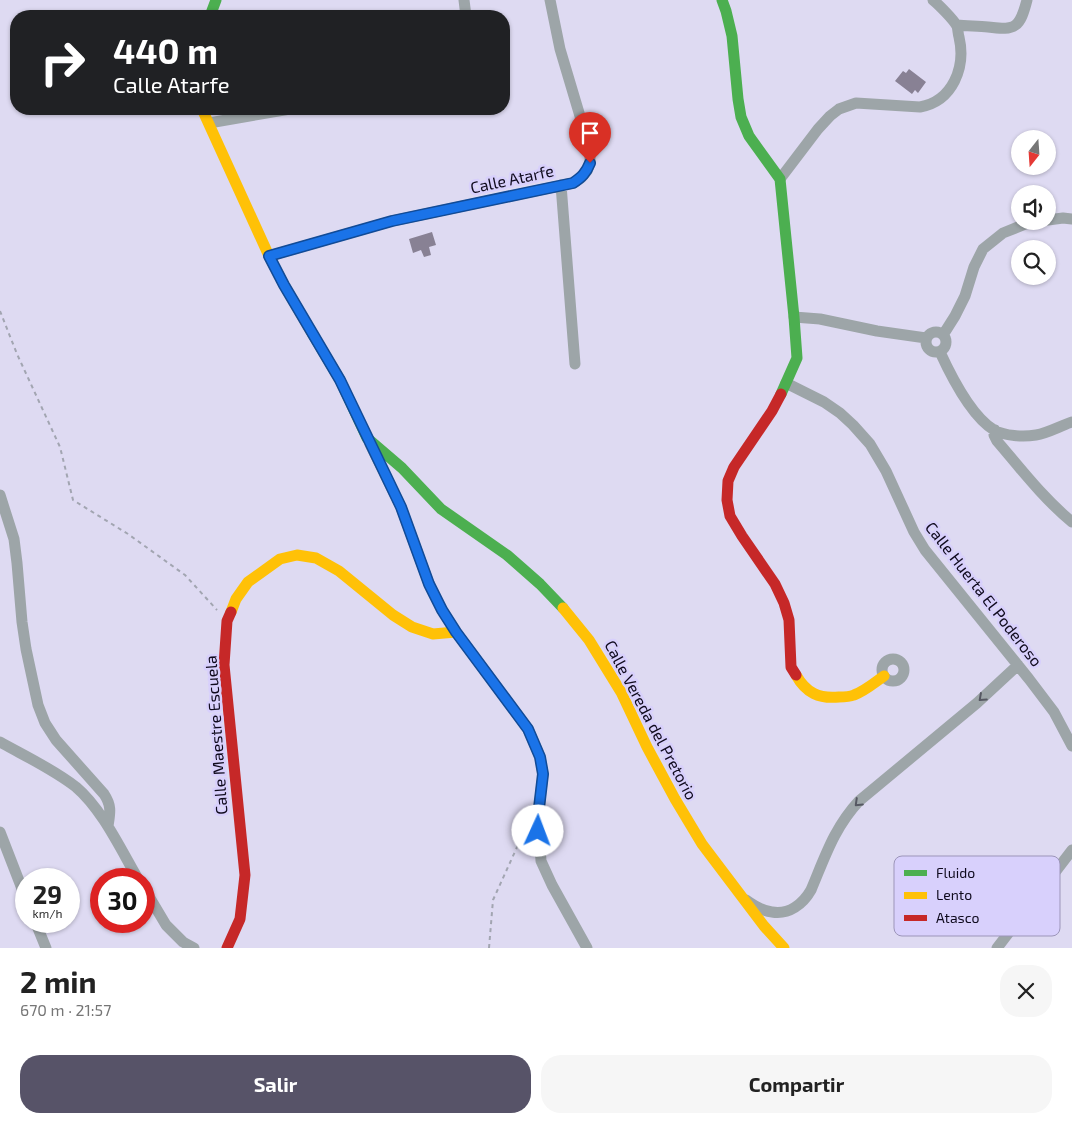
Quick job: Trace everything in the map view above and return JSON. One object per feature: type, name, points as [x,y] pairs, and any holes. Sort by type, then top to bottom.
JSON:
[{"type":"street","name":"Calle Atarfe","points":[[269,256],[392,221],[573,183],[581,178],[587,171],[590,163],[590,153],[560,49],[550,0]]},
{"type":"street","points":[[722,0],[732,36],[741,117],[749,136],[780,179],[797,358],[772,411],[734,467],[728,481],[726,500],[730,516],[774,584],[784,603],[789,620],[791,666],[806,689],[818,696],[829,698],[852,696],[867,689],[884,676]]},
{"type":"street","points":[[780,179],[818,129],[839,109],[856,103],[920,107],[938,101],[950,88],[959,69],[961,47],[957,26],[933,0]]},
{"type":"street","points":[[957,26],[1010,28],[1022,17],[1027,0]]},
{"type":"street","points":[[205,115],[269,256],[340,380],[401,507],[429,584],[442,610],[456,632],[528,729],[540,757],[543,774],[538,831],[542,861],[552,885],[587,948]]},
{"type":"street","points":[[209,124],[258,115]]},
{"type":"street","points":[[561,185],[575,364]]},
{"type":"street","points":[[1056,219],[1072,219]]},
{"type":"street","points":[[943,335],[955,316],[983,249],[1003,233],[1011,229]]},
{"type":"street","points":[[794,317],[820,319],[877,331],[926,338]]},
{"type":"street","points":[[932,332],[936,332],[943,335],[947,342],[946,346],[940,352],[932,352],[929,350],[926,338],[932,332]]},
{"type":"street","points":[[940,352],[974,412],[995,430],[1014,436],[1036,435],[1072,422]]},
{"type":"street","name":"Calle Huerta El Poderoso","points":[[786,383],[824,402],[840,413],[870,444],[886,471],[914,532],[925,550],[1029,678],[1054,712],[1072,746]]},
{"type":"street","points":[[995,430],[994,435],[997,441],[1044,497],[1072,522]]},
{"type":"street","points":[[1008,454],[1014,436]]},
{"type":"street","name":"Calle Vereda del Pretorio","points":[[367,438],[402,468],[441,509],[507,556],[540,584],[566,611],[589,640],[621,692],[647,748],[702,844],[764,926],[784,948]]},
{"type":"street","points":[[385,476],[390,470],[402,468]]},
{"type":"street","points":[[0,495],[14,539],[18,563],[22,622],[38,705],[45,723],[56,740],[109,801],[108,826]]},
{"type":"street","name":"Calle Maestre Escuela","points":[[226,948],[240,919],[244,875],[224,665],[227,621],[236,600],[248,582],[280,559],[297,555],[316,558],[339,571],[392,615],[412,627],[433,634],[456,632]]},
{"type":"street","points":[[742,898],[772,912],[786,912],[806,899],[835,834],[848,813],[859,801],[977,703],[1018,665]]},
{"type":"street","points":[[0,742],[59,775],[77,788],[108,826],[132,868]]},
{"type":"street","points":[[0,832],[15,871]]},
{"type":"street","points":[[1060,866],[1072,850]]},
{"type":"street","points":[[155,906],[166,925],[183,942],[194,948]]},
{"type":"street","points":[[764,926],[772,912]]},
{"type":"street","points":[[40,933],[46,948]]},
{"type":"street","points":[[997,948],[1006,936]]},
{"type":"path","points":[[0,311],[16,354],[60,447],[73,500],[128,534],[185,574],[227,621]]},
{"type":"path","points":[[489,948],[493,900],[528,822]]},
{"type":"building","points":[[909,69],[926,82],[918,93],[915,90],[912,94],[895,81],[903,71],[906,73]]},
{"type":"building","points":[[432,232],[436,245],[429,247],[431,255],[424,257],[421,250],[413,253],[409,239]]},
{"type":"traffic: fast","points":[[212,10],[216,0]]},
{"type":"traffic: fast","points":[[722,0],[732,36],[741,117],[749,136],[780,179],[797,358],[781,394]]},
{"type":"traffic: fast","points":[[312,333],[340,380],[367,438],[402,468],[441,509],[507,555],[540,584],[563,608]]},
{"type":"traffic: slow","points":[[205,115],[269,256],[312,333]]},
{"type":"traffic: slow","points":[[231,612],[236,599],[248,582],[280,559],[297,555],[316,558],[339,571],[393,615],[412,627],[433,634],[456,632]]},
{"type":"traffic: slow","points":[[563,608],[589,640],[621,692],[647,747],[702,844],[764,926],[784,948]]},
{"type":"traffic: slow","points":[[796,675],[804,686],[814,694],[825,697],[854,695],[884,676]]},
{"type":"traffic: jam","points":[[781,394],[772,411],[734,467],[728,481],[727,500],[730,516],[775,584],[784,603],[789,620],[791,667],[796,675]]},
{"type":"traffic: jam","points":[[227,948],[240,919],[245,875],[224,665],[227,621],[231,612]]},
{"type":"route","points":[[538,831],[543,774],[540,757],[528,729],[456,632],[442,610],[429,584],[401,507],[340,380],[269,256],[392,221],[573,183],[587,171],[590,163]]}]
